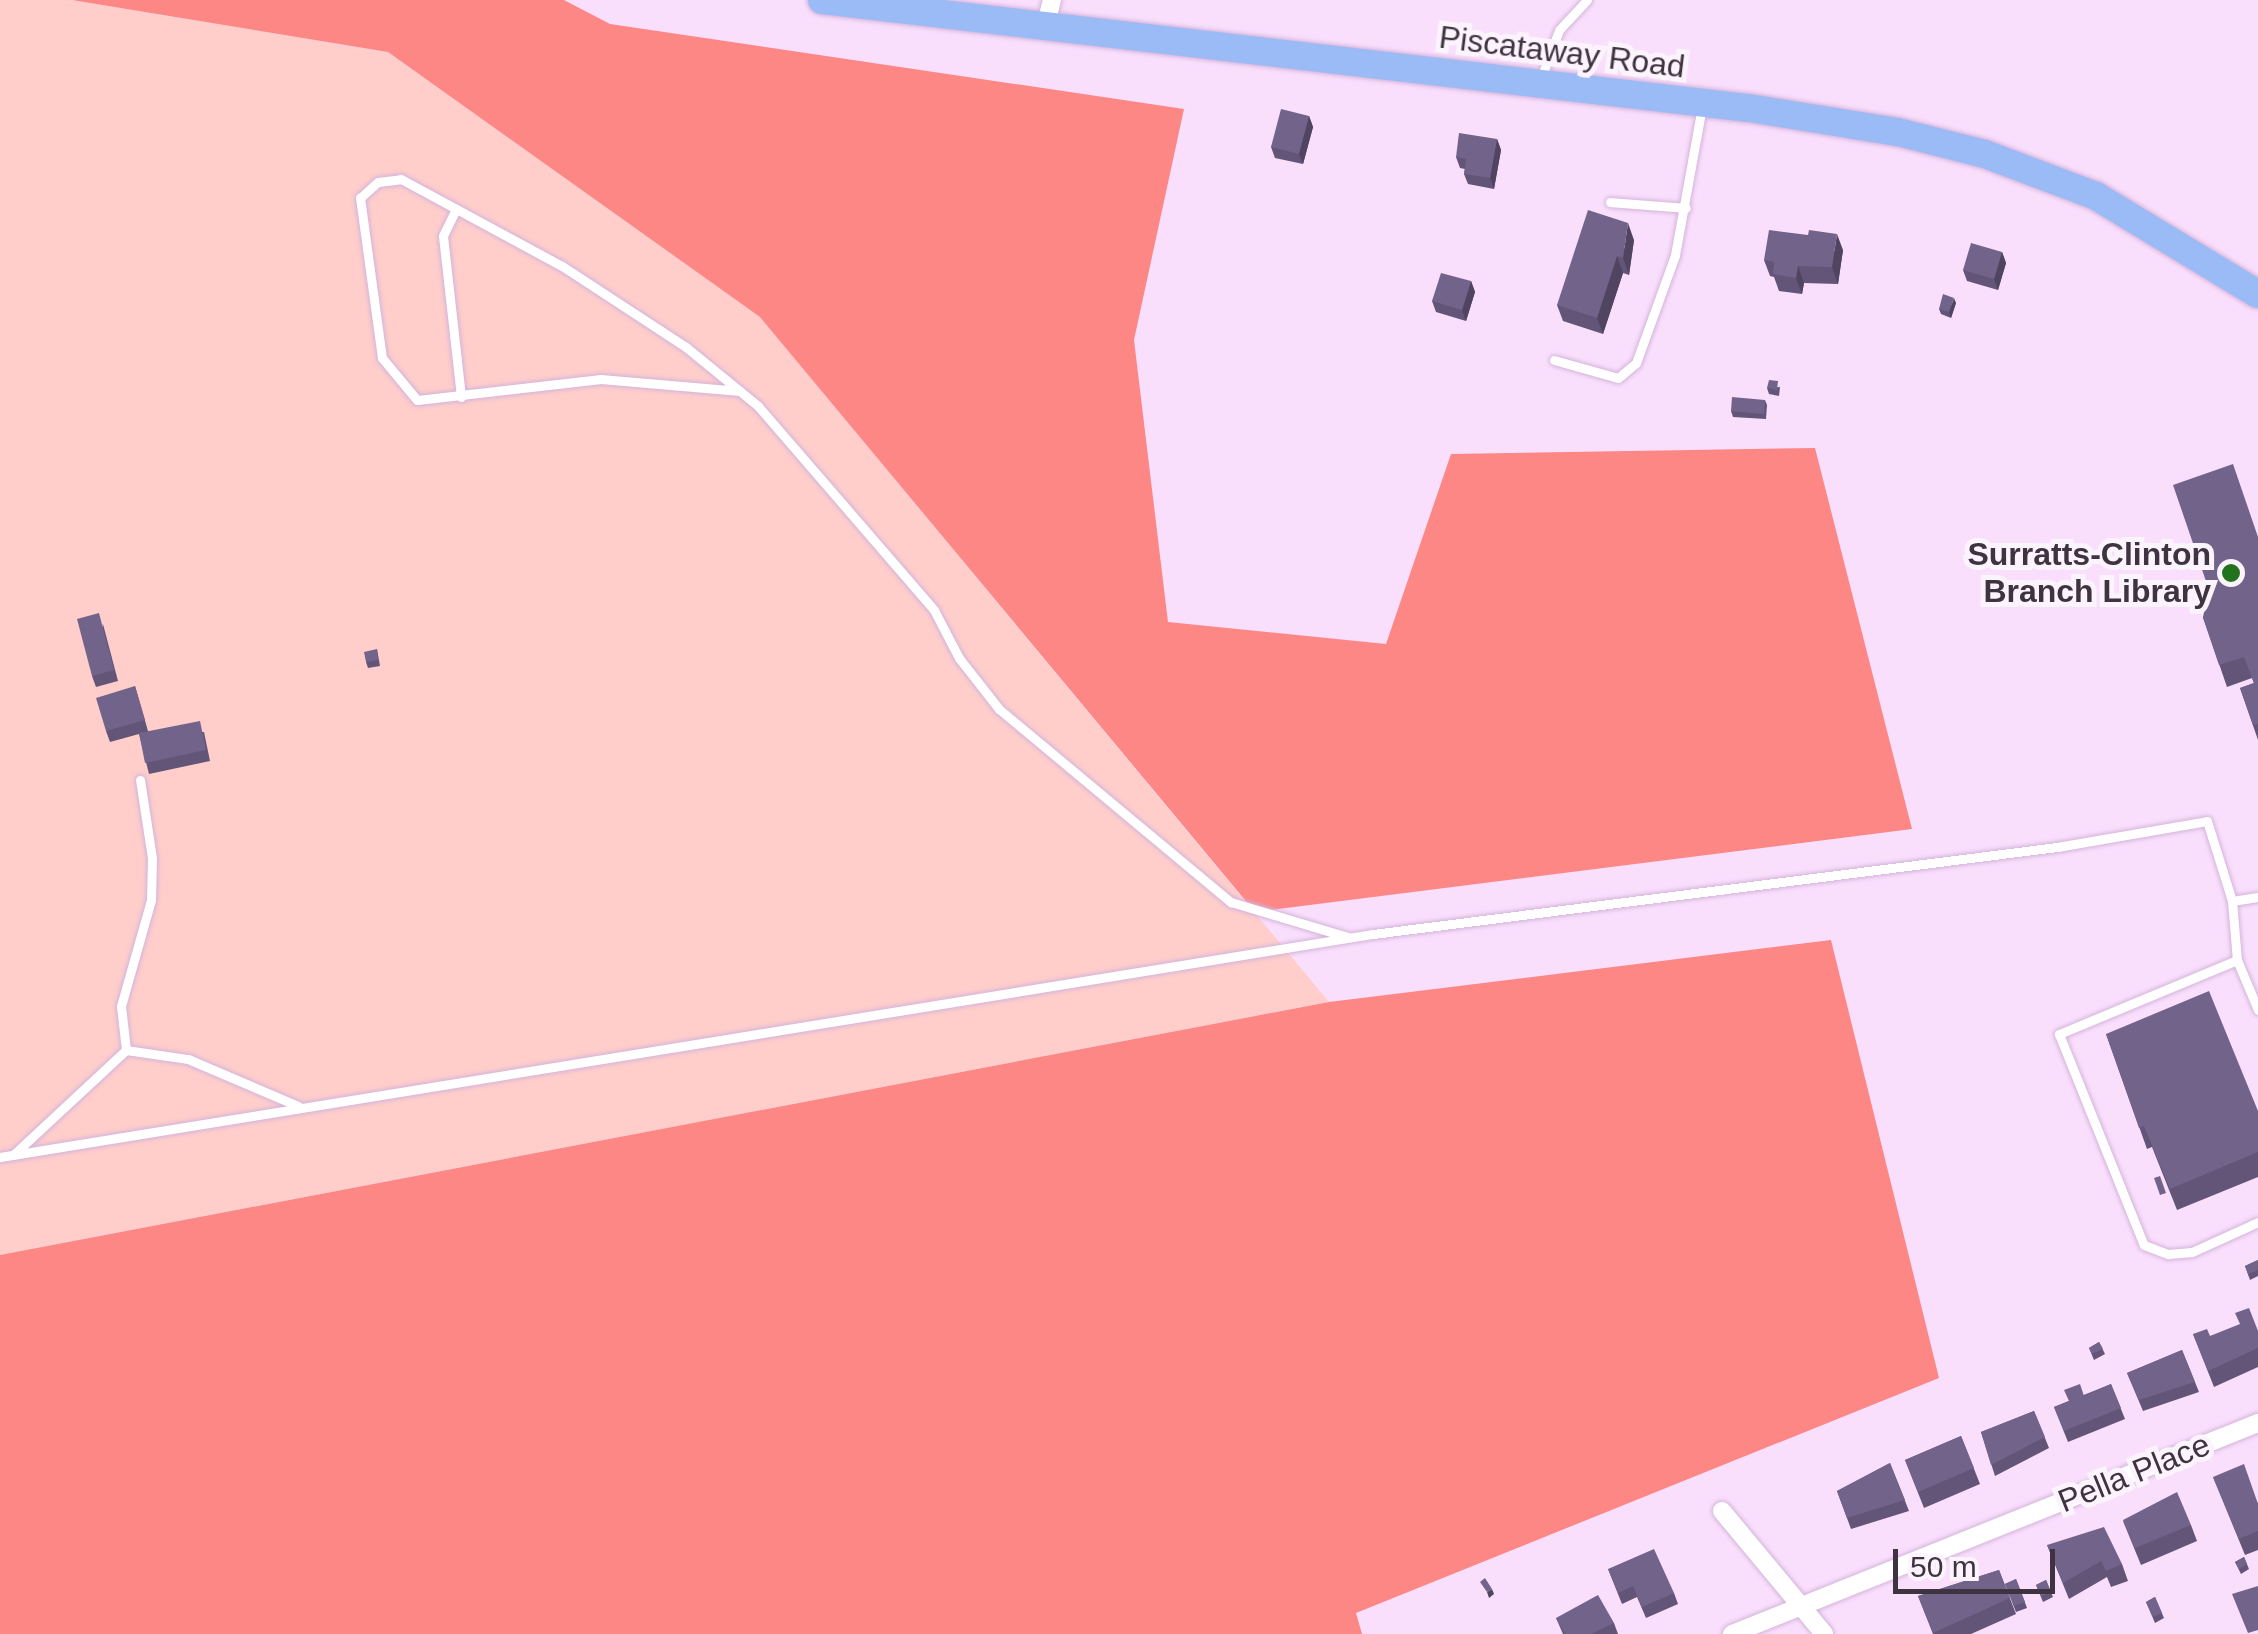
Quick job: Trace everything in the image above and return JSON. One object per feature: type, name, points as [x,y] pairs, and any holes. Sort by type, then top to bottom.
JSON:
[{"type":"main road","name":"Piscataway Road","points":[[822,0],[1702,104],[1898,132],[2039,172],[2140,218],[2258,294]]},
{"type":"street","points":[[1045,28],[1052,0]]},
{"type":"street","name":"Pella Place","points":[[1732,1634],[2258,1423]]},
{"type":"street","points":[[1722,1511],[1824,1634]]},
{"type":"lane","points":[[1539,85],[1559,30],[1587,0]]},
{"type":"lane","points":[[1554,360],[1618,378],[1636,363],[1686,208],[1702,104]]},
{"type":"lane","points":[[740,391],[601,379],[417,400],[382,358],[360,198],[378,182],[400,179],[562,266],[686,346],[740,391],[934,610],[959,658],[999,709],[1231,902],[1350,938]]},
{"type":"lane","points":[[1610,202],[1686,208]]},
{"type":"lane","points":[[456,209],[443,236],[461,396]]},
{"type":"lane","points":[[126,1050],[121,1006],[151,900],[152,858],[140,780]]},
{"type":"lane","points":[[0,1156],[1350,938],[2057,847],[2206,822],[2232,901],[2237,960],[2258,1010]]},
{"type":"lane","points":[[2232,901],[2258,897]]},
{"type":"lane","points":[[2237,960],[2059,1034],[2144,1245],[2168,1254],[2192,1252],[2258,1222]]},
{"type":"lane","points":[[126,1050],[188,1059],[274,1100],[306,1108]]},
{"type":"lane","points":[[13,1154],[126,1050]]},
{"type":"shaded area","points":[[0,0],[72,0],[388,52],[760,317],[1329,1002],[0,1255]]},
{"type":"shaded area","points":[[72,0],[564,0],[610,24],[1184,109],[1134,340],[1168,622],[1386,644],[1451,454],[1815,448],[1912,829],[1255,912],[760,317],[388,52]]},
{"type":"shaded area","points":[[1831,940],[1939,1378],[1356,1613],[1362,1634],[0,1634],[0,1255],[1329,1002]]},
{"type":"building","points":[[1281,109],[1309,116],[1299,154],[1271,147]]},
{"type":"building","points":[[1459,133],[1497,139],[1490,178],[1464,174],[1466,159],[1456,157]]},
{"type":"building","points":[[1588,210],[1628,223],[1623,258],[1617,256],[1597,318],[1557,305]]},
{"type":"building","points":[[1769,230],[1837,234],[1832,267],[1798,266],[1796,278],[1773,274],[1774,262],[1764,260]]},
{"type":"building","points":[[1971,243],[2002,252],[1994,279],[1963,270]]},
{"type":"building","points":[[1441,273],[1471,281],[1462,310],[1432,301]]},
{"type":"building","points":[[1943,294],[1954,298],[1949,312],[1939,309]]},
{"type":"building","points":[[1769,380],[1778,381],[1777,390],[1767,388]]},
{"type":"building","points":[[1732,397],[1765,400],[1764,414],[1731,411]]},
{"type":"building","name":"Surratts-Clinton Branch Library","points":[[2233,464],[2258,537],[2258,724],[2253,725],[2240,688],[2254,683],[2244,657],[2219,665],[2195,594],[2209,590],[2173,485]]},
{"type":"building","points":[[99,613],[114,670],[92,676],[77,619]]},
{"type":"building","points":[[377,649],[378,660],[366,662],[364,652]]},
{"type":"building","points":[[135,686],[145,720],[106,731],[96,698]]},
{"type":"building","points":[[200,721],[206,750],[145,763],[139,733]]},
{"type":"building","points":[[2209,991],[2258,1111],[2258,1152],[2170,1189],[2144,1126],[2139,1128],[2106,1034]]},
{"type":"building","points":[[2160,1176],[2166,1193],[2160,1195],[2154,1178]]},
{"type":"building","points":[[2258,1260],[2258,1270],[2248,1274],[2245,1266]]},
{"type":"building","points":[[2249,1308],[2258,1331],[2258,1348],[2208,1371],[2193,1334],[2207,1329],[2210,1336],[2240,1324],[2235,1313]]},
{"type":"building","points":[[2099,1342],[2103,1349],[2092,1354],[2089,1348]]},
{"type":"building","points":[[2182,1350],[2195,1382],[2139,1400],[2127,1373]]},
{"type":"building","points":[[2080,1384],[2084,1396],[2111,1384],[2121,1408],[2064,1431],[2054,1407],[2069,1401],[2064,1390]]},
{"type":"building","points":[[2034,1411],[2045,1437],[1991,1465],[1981,1432]]},
{"type":"building","points":[[1961,1436],[1974,1468],[1918,1492],[1905,1460]]},
{"type":"building","points":[[1890,1463],[1905,1500],[1847,1518],[1837,1491]]},
{"type":"building","points":[[2244,1464],[2258,1504],[2258,1531],[2239,1539],[2213,1477]]},
{"type":"building","points":[[2177,1492],[2191,1525],[2135,1548],[2123,1520]]},
{"type":"building","points":[[2104,1527],[2122,1564],[2106,1571],[2101,1561],[2063,1583],[2047,1545]]},
{"type":"building","points":[[1654,1549],[1674,1593],[1642,1607],[1633,1586],[1618,1593],[1608,1569]]},
{"type":"building","points":[[2244,1557],[2247,1564],[2239,1569],[2235,1562]]},
{"type":"building","points":[[1999,1570],[2010,1598],[1933,1633],[1918,1596]]},
{"type":"building","points":[[1485,1578],[1492,1589],[1487,1592],[1480,1582]]},
{"type":"building","points":[[2016,1579],[2025,1602],[2014,1606],[2005,1584]]},
{"type":"building","points":[[2046,1580],[2051,1592],[2041,1596],[2036,1585]]},
{"type":"building","points":[[2258,1586],[2258,1630],[2248,1633],[2232,1594]]},
{"type":"building","points":[[1598,1595],[1614,1623],[1591,1634],[1565,1634],[1556,1618]]},
{"type":"building","points":[[2155,1597],[2162,1613],[2153,1617],[2146,1602]]},
{"type":"place","name":"Surratts-Clinton Branch Library","points":[[2231,573]]}]
